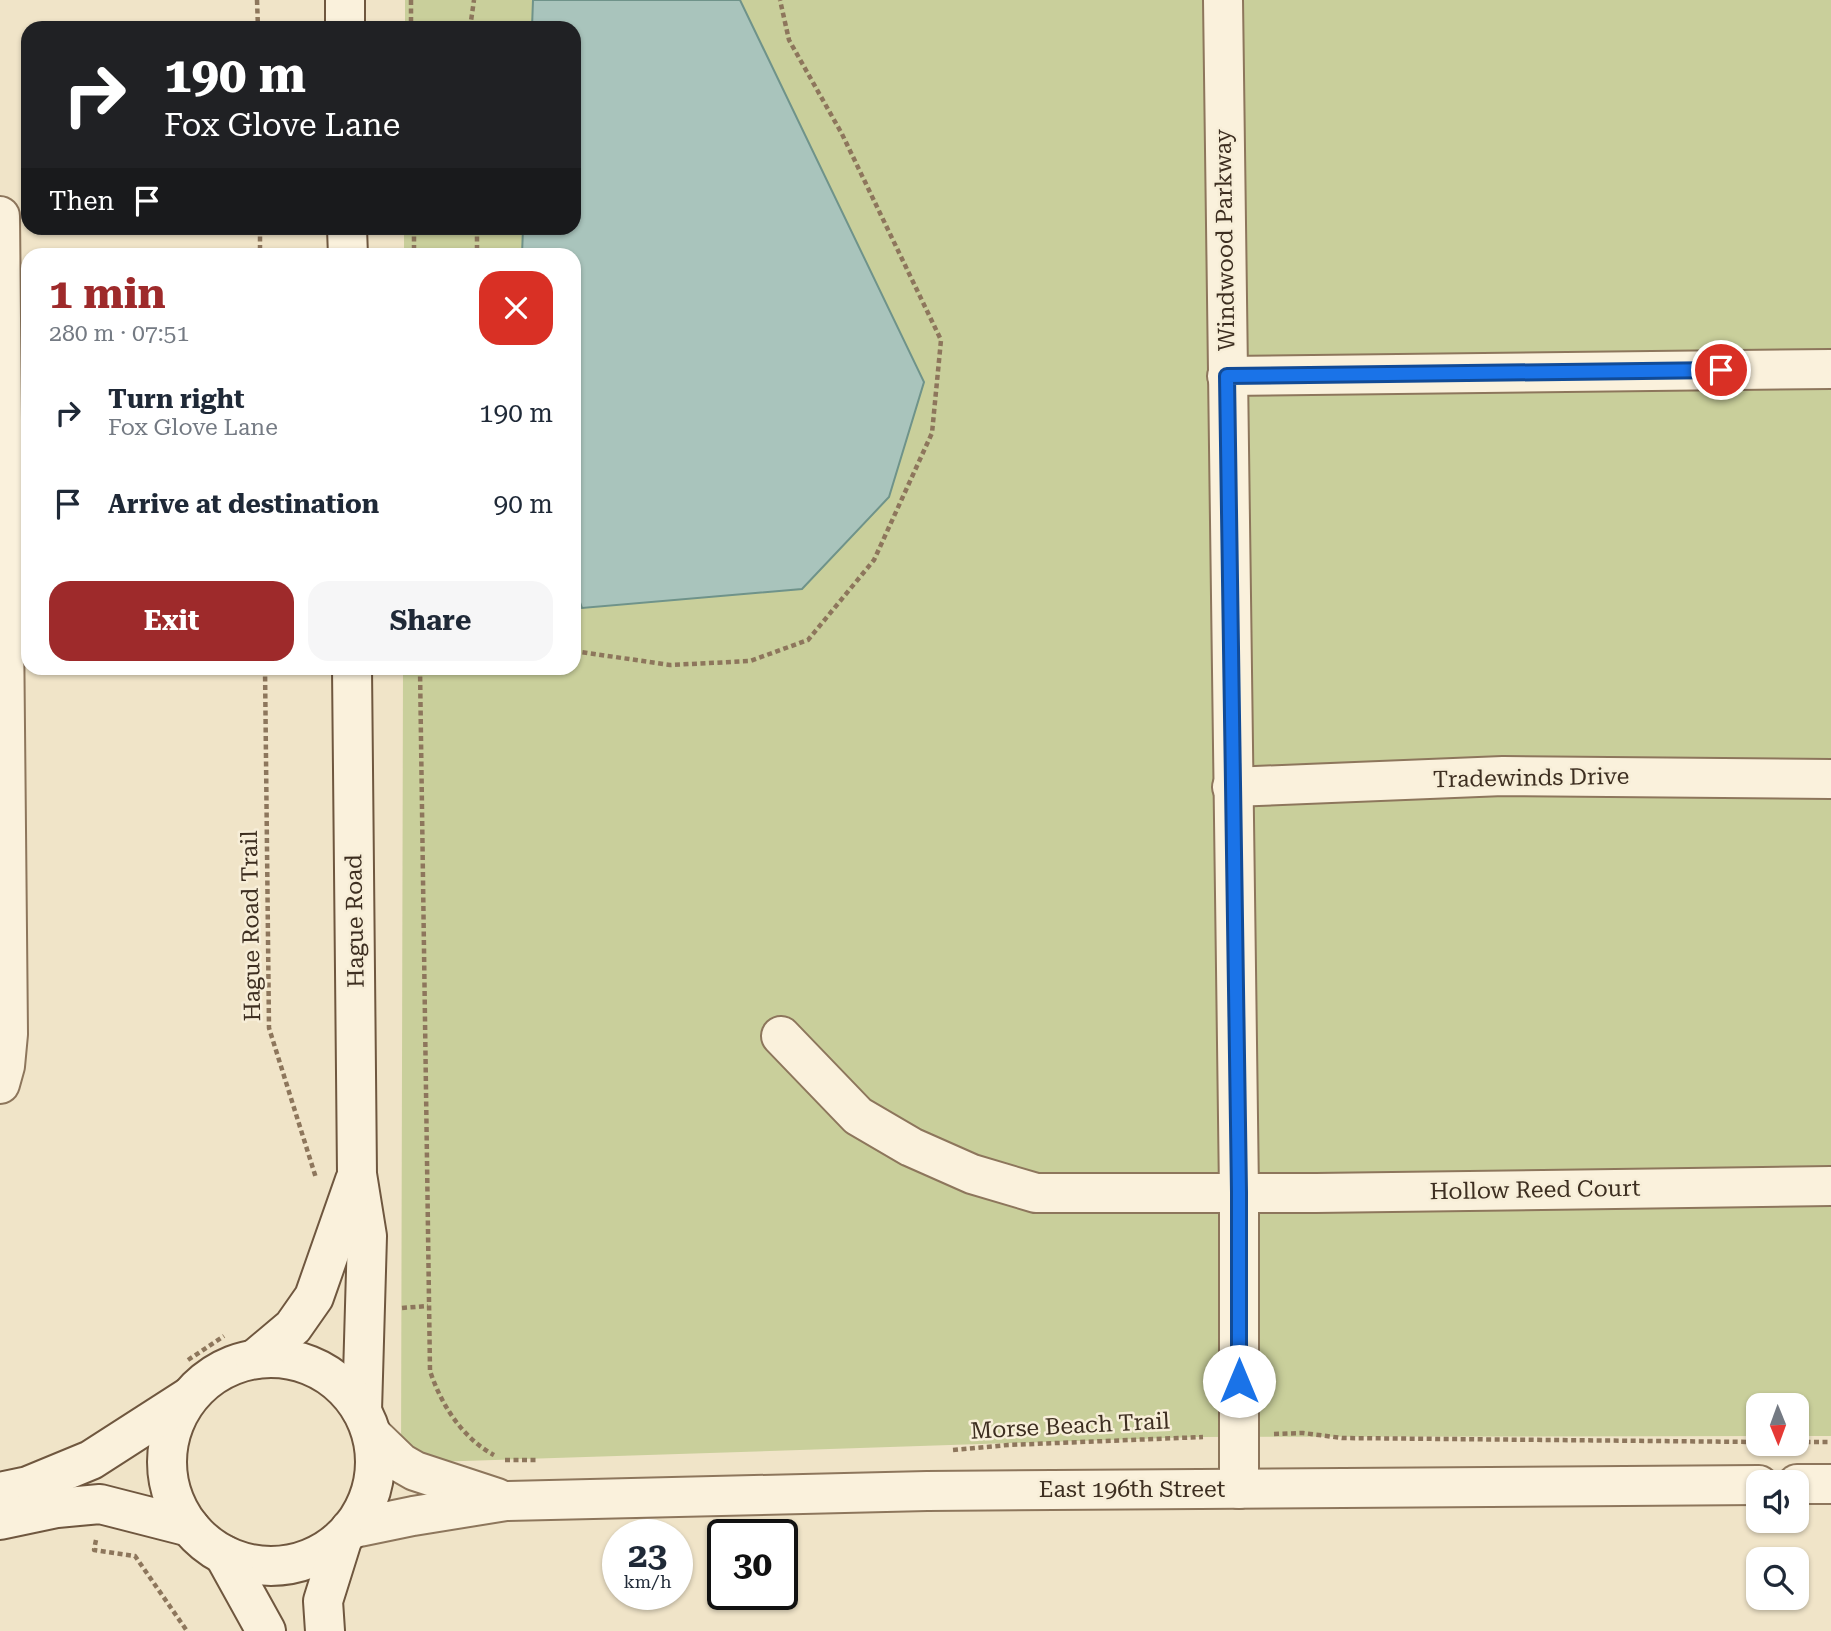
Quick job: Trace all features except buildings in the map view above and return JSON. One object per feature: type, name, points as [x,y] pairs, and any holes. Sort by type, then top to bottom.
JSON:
[{"type":"street","points":[[345,0],[345,21]]},
{"type":"street","name":"Windwood Parkway","points":[[1223,0],[1239,1192],[1239,1489]]},
{"type":"street","points":[[0,216],[8,1034],[0,1084]]},
{"type":"street","points":[[1227,376],[1831,369]]},
{"type":"street","name":"Hague Road","points":[[352,675],[357,1174],[367,1236],[367,1423]]},
{"type":"street","name":"Tradewinds Drive","points":[[1232,787],[1503,776],[1831,779]]},
{"type":"street","name":"Hollow Reed Court","points":[[781,1036],[858,1116],[911,1147],[972,1174],[1036,1194],[1831,1186]]},
{"type":"street","name":"Hague Road","points":[[244,1345],[293,1327],[314,1297],[357,1174]]},
{"type":"street","points":[[0,1492],[28,1486],[92,1460],[188,1379],[208,1379],[231,1366],[244,1345],[280,1358],[305,1363],[328,1375],[347,1391],[367,1423],[375,1460],[373,1485],[366,1504],[346,1533],[323,1601],[325,1631]]},
{"type":"street","points":[[188,1379],[169,1441],[167,1466],[170,1488],[178,1509],[190,1527],[224,1555],[267,1566],[289,1564],[318,1554],[346,1533]]},
{"type":"street","name":"East 196th Street","points":[[367,1423],[401,1463],[415,1471],[506,1501]]},
{"type":"street","points":[[1809,1484],[1831,1484]]},
{"type":"street","name":"East 196th Street","points":[[346,1533],[413,1516],[506,1501],[913,1491],[1746,1485]]},
{"type":"street","points":[[0,1520],[57,1508],[100,1504],[190,1527]]},
{"type":"street","points":[[224,1555],[266,1631]]},
{"type":"path","points":[[257,0],[258,21]]},
{"type":"path","points":[[411,0],[411,21]]},
{"type":"path","points":[[471,21],[474,0]]},
{"type":"path","points":[[581,652],[670,665],[750,661],[808,640],[874,560],[932,433],[941,340],[842,134],[789,40],[780,0]]},
{"type":"path","name":"Hague Road Trail","points":[[265,675],[269,1028],[317,1181]]},
{"type":"path","points":[[420,675],[430,1371],[438,1395],[481,1448],[503,1460],[544,1460]]},
{"type":"path","points":[[394,1308],[428,1306]]},
{"type":"path","points":[[188,1379],[213,1342],[244,1345]]},
{"type":"path","name":"Morse Beach Trail","points":[[945,1451],[1008,1445],[1303,1433],[1342,1438],[1746,1442]]},
{"type":"path","points":[[1810,1442],[1831,1442]]},
{"type":"path","points":[[96,1537],[94,1550],[135,1556],[187,1631]]},
{"type":"green space","points":[[405,0],[1831,0],[1831,1436],[1810,1436],[1810,1393],[1746,1393],[1746,1436],[1197,1437],[401,1463],[403,675],[581,675],[581,248],[404,248],[404,235],[581,235],[581,21],[405,21]]},
{"type":"water","points":[[533,0],[740,0],[924,382],[889,497],[802,589],[582,608],[581,248],[522,248],[523,235],[581,235],[581,21],[532,21]]},
{"type":"route","points":[[1239,1381],[1239,1192],[1227,376],[1721,370]]}]
